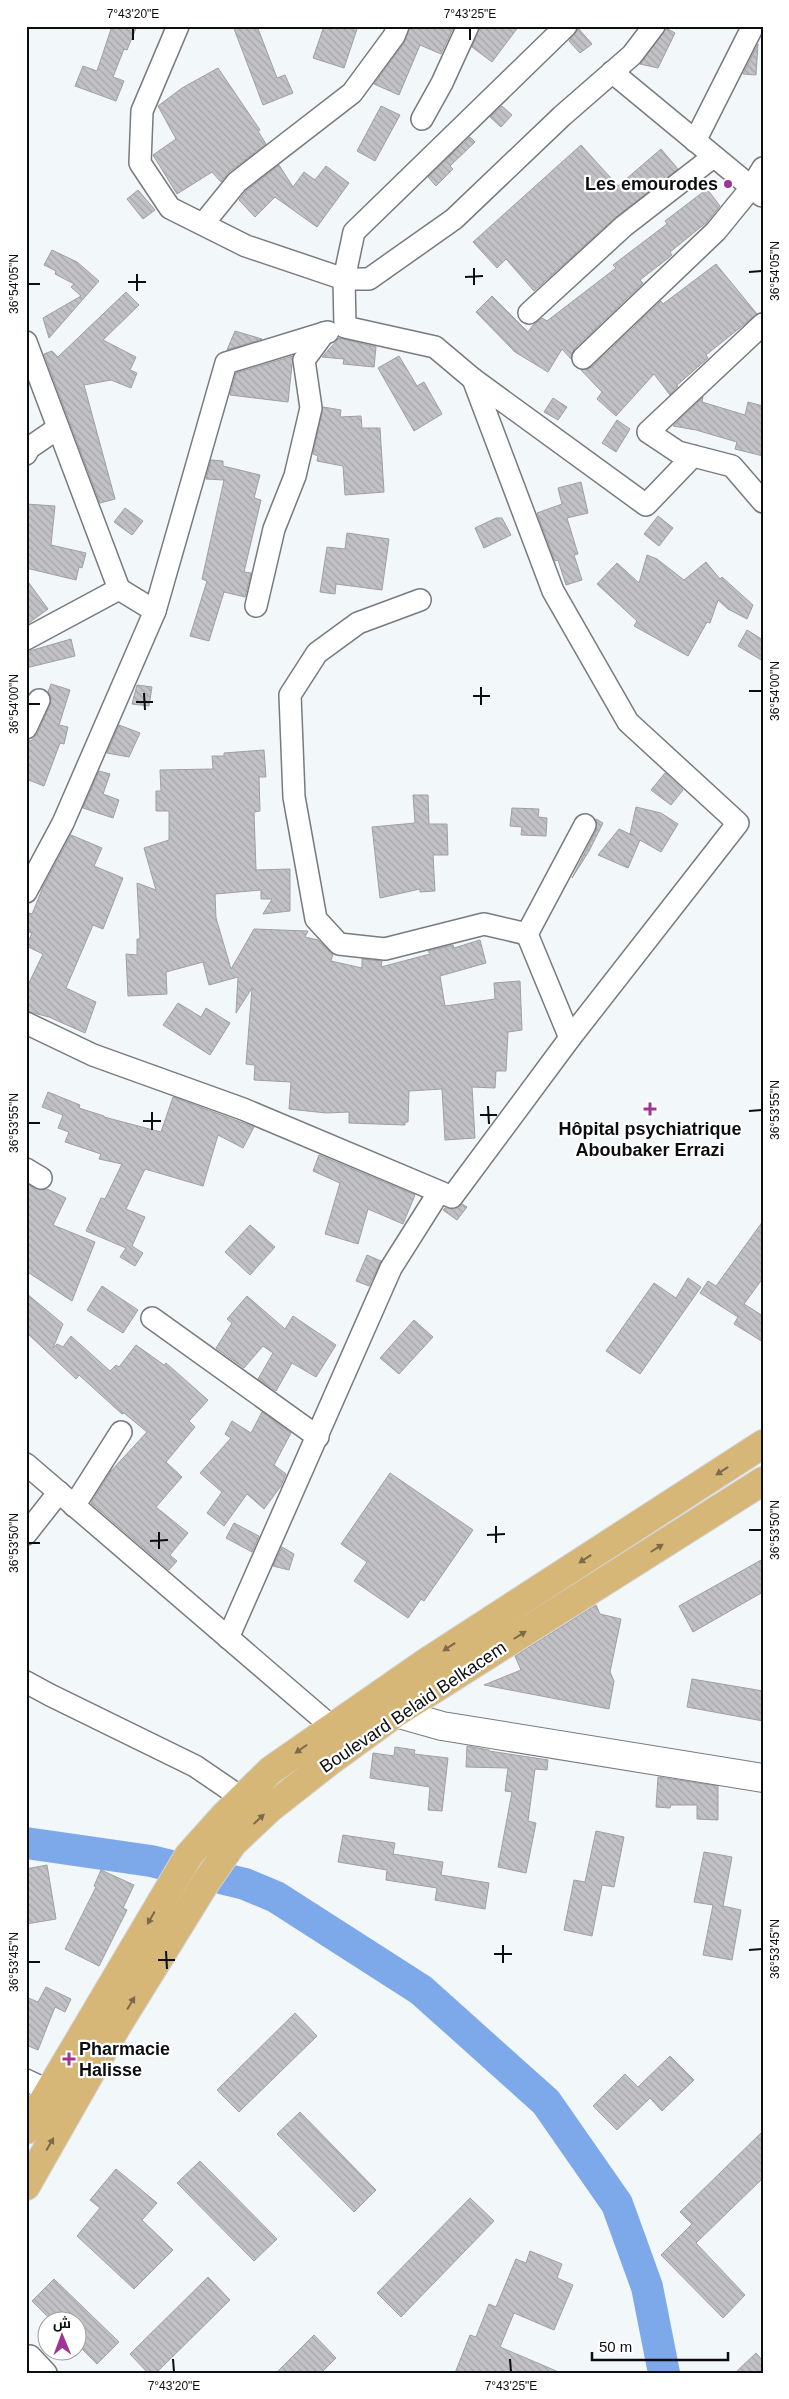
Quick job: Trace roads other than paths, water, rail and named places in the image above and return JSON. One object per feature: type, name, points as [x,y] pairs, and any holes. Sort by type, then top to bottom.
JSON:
[{"type":"main road","name":"Boulevard Belaid Belkacem","points":[[26,2130],[38,2085],[182,1865],[242,1798],[272,1770],[372,1700],[763,1444]]},
{"type":"main road","name":"Boulevard Belaid Belkacem","points":[[26,2186],[117,2026],[206,1882],[233,1842],[269,1809],[330,1761],[396,1713],[763,1481]]},
{"type":"street","points":[[178,26],[142,111],[140,163],[170,208],[246,246],[344,279],[369,279],[454,219],[562,116],[632,55],[654,26]]},
{"type":"street","points":[[202,224],[238,182],[352,93],[394,36],[398,26]]},
{"type":"street","points":[[422,119],[442,83],[468,26]]},
{"type":"street","points":[[345,327],[344,279],[354,232],[566,26]]},
{"type":"street","points":[[695,142],[753,26]]},
{"type":"street","points":[[612,72],[757,192]]},
{"type":"street","points":[[529,313],[624,226],[714,157]]},
{"type":"street","points":[[583,358],[757,192],[763,168]]},
{"type":"street","points":[[763,324],[648,432],[678,452],[732,466],[763,502]]},
{"type":"street","points":[[26,892],[63,823],[155,611],[226,363],[345,327],[435,348],[473,379],[646,505],[693,456]]},
{"type":"street","points":[[256,606],[274,529],[296,476],[310,408],[304,360],[324,333]]},
{"type":"street","points":[[26,342],[119,590],[155,611]]},
{"type":"street","points":[[26,1023],[93,1055],[243,1109],[452,1197],[570,1038],[738,823],[628,722],[553,591],[473,379]]},
{"type":"street","points":[[26,454],[29,448],[58,428]]},
{"type":"street","points":[[26,639],[119,590]]},
{"type":"street","points":[[420,600],[358,623],[317,653],[290,695],[294,797],[316,919],[339,944],[385,949],[484,924],[527,934]]},
{"type":"street","points":[[26,728],[39,700]]},
{"type":"street","points":[[527,934],[585,825]]},
{"type":"street","points":[[527,934],[570,1038]]},
{"type":"street","points":[[228,1638],[391,1268],[439,1192]]},
{"type":"street","points":[[152,1318],[318,1437]]},
{"type":"street","points":[[26,1534],[67,1499],[121,1432]]},
{"type":"street","points":[[26,1464],[332,1727]]},
{"type":"street","points":[[26,1682],[196,1766],[242,1798]]},
{"type":"street","points":[[372,1700],[396,1713],[442,1726],[763,1778]]},
{"type":"street","points":[[38,2085],[73,2104]]},
{"type":"street","points":[[26,2360],[30,2356],[46,2373]]},
{"type":"waterway","points":[[26,1843],[151,1861],[245,1884],[276,1897],[421,1990],[546,2102],[617,2204],[647,2287],[664,2373]]},
{"type":"place","name":"Les emourodes","points":[[728,184]]},
{"type":"place","name":"Hôpital psychiatrique Aboubaker Errazi","points":[[650,1109]]},
{"type":"place","name":"Pharmacie Halisse","points":[[69,2059]]}]
